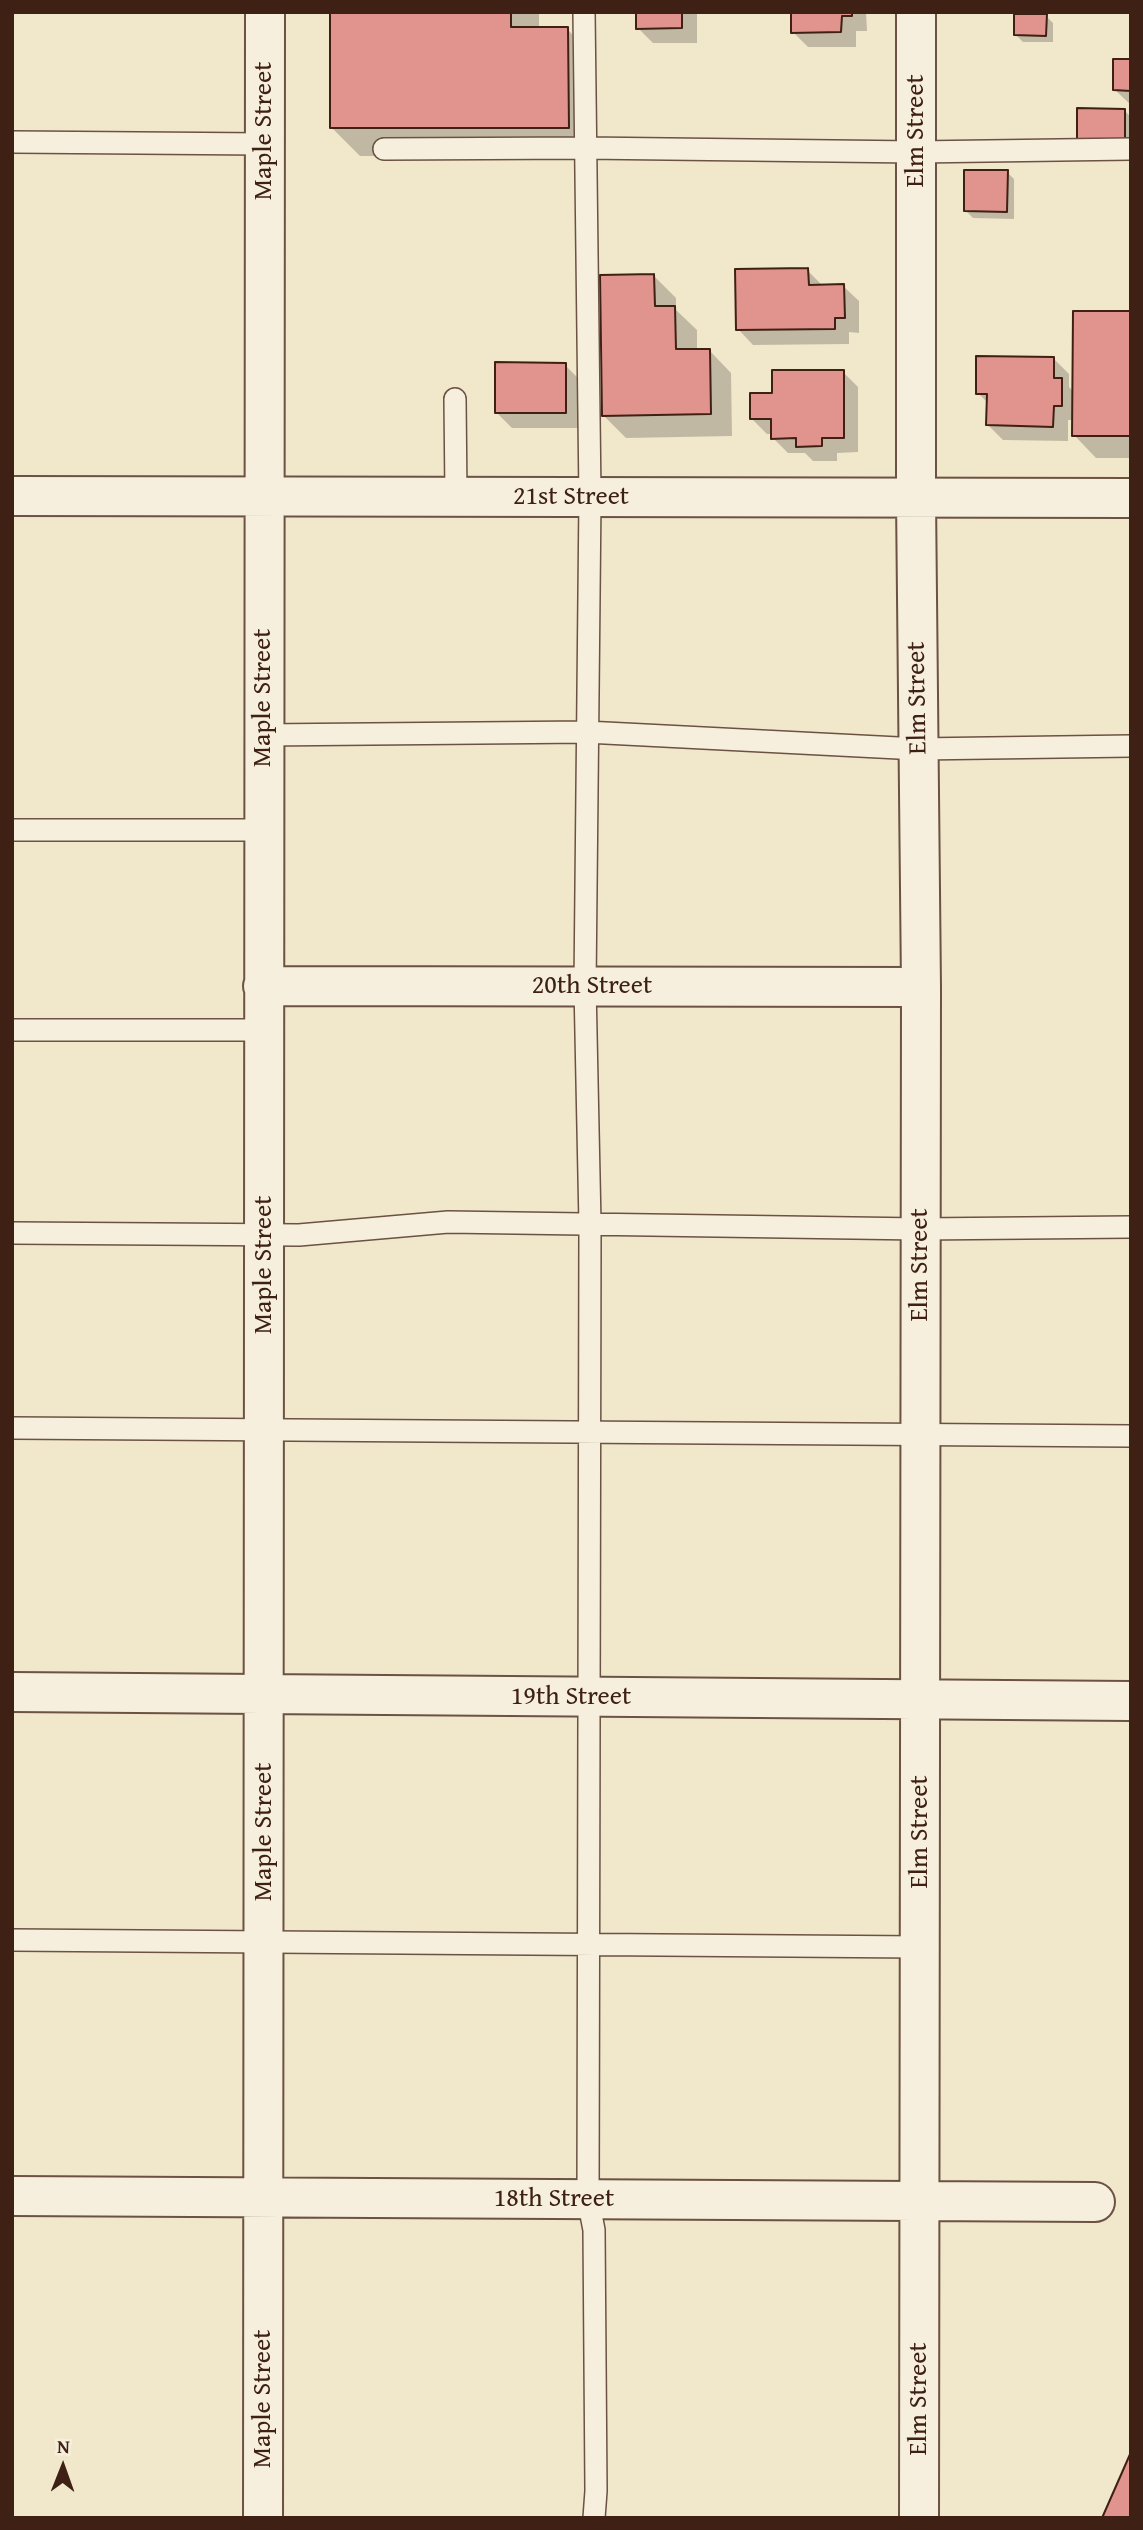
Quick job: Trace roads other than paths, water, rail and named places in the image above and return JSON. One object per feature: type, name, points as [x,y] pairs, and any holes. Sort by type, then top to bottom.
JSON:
[{"type":"street","name":"Maple Street","points":[[262,2518],[265,12]]},
{"type":"street","name":"Elm Street","points":[[916,12],[915,499],[921,986],[919,2518]]},
{"type":"street","name":"21st Street","points":[[12,496],[263,494],[1131,498]]},
{"type":"street","name":"20th Street","points":[[263,986],[921,986]]},
{"type":"street","name":"19th Street","points":[[12,1692],[1131,1701]]},
{"type":"street","name":"18th Street","points":[[12,2196],[1095,2202]]},
{"type":"lane","points":[[584,12],[590,497],[585,986],[590,1224],[587,1434],[589,2199],[594,2230],[594,2518]]},
{"type":"lane","points":[[12,142],[264,144]]},
{"type":"lane","points":[[384,149],[585,148],[916,152],[1131,149]]},
{"type":"lane","points":[[455,399],[456,496]]},
{"type":"lane","points":[[263,735],[586,732],[918,749],[1131,746]]},
{"type":"lane","points":[[12,830],[263,830]]},
{"type":"lane","points":[[12,1030],[263,1030]]},
{"type":"lane","points":[[12,1233],[264,1236],[448,1222],[920,1229],[1131,1227]]},
{"type":"lane","points":[[12,1428],[920,1437],[1131,1436]]},
{"type":"lane","points":[[12,1940],[920,1947]]}]
